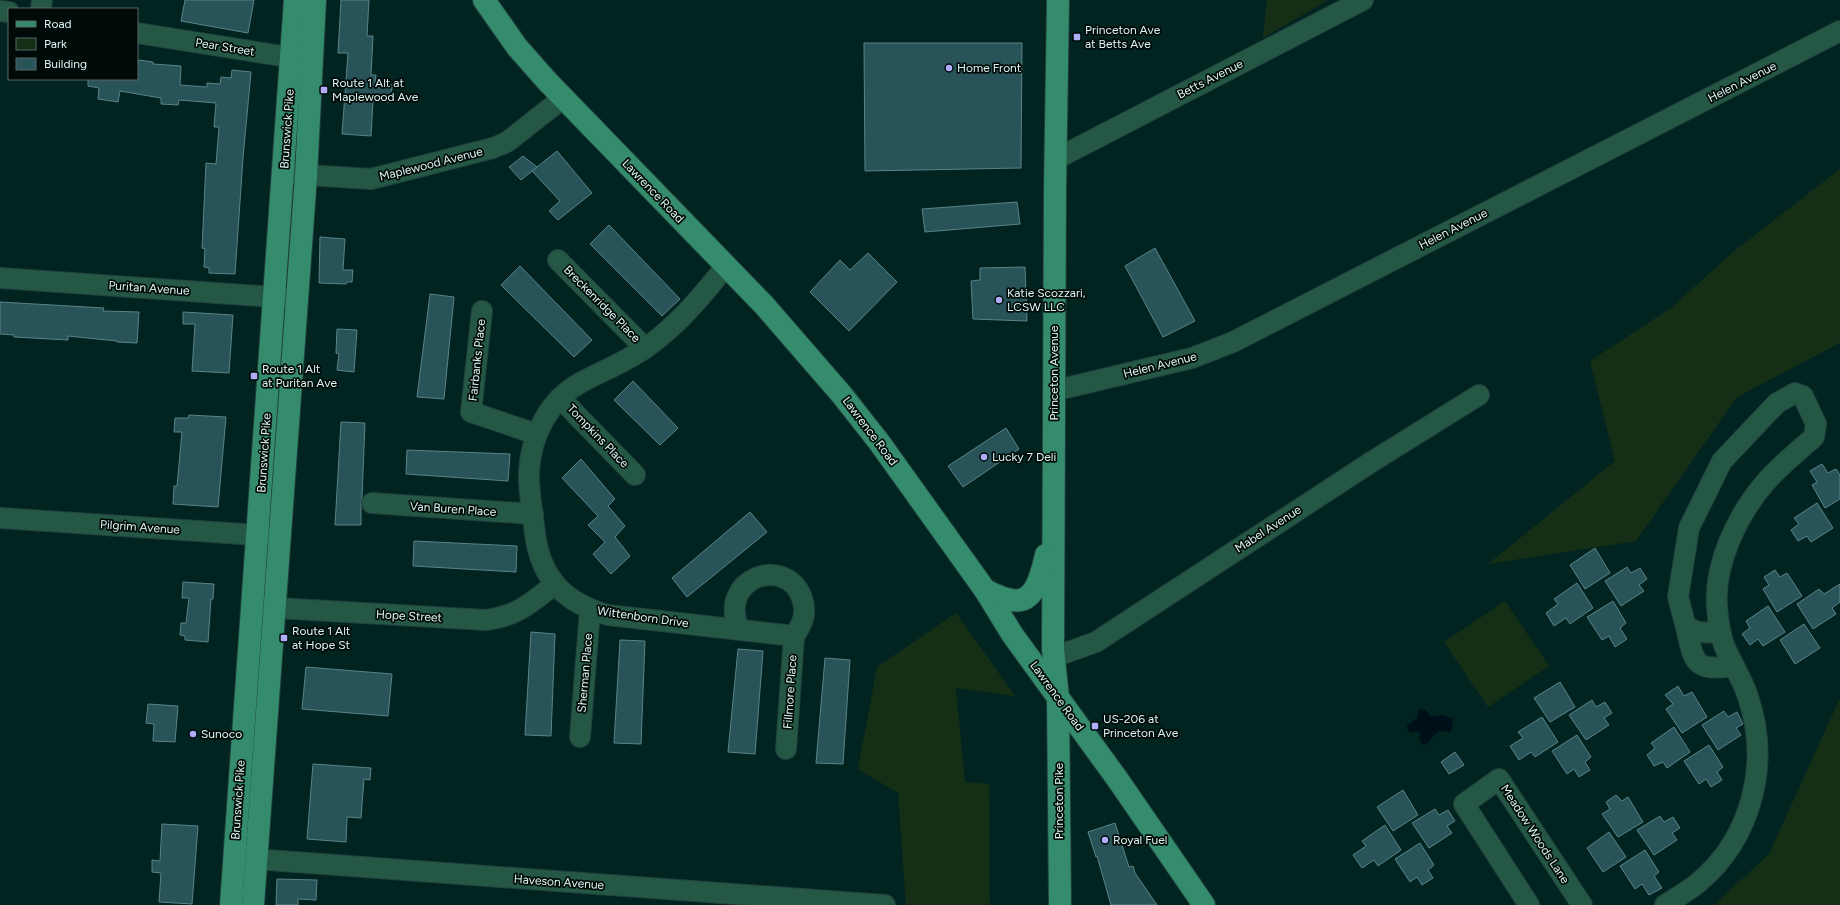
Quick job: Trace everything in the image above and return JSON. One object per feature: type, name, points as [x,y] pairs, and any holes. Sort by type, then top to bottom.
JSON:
[{"type":"main road","name":"Brunswick Pike","points":[[231,905],[296,0]]},
{"type":"main road","name":"Brunswick Pike","points":[[253,905],[306,176],[315,0]]},
{"type":"main road","name":"Lawrence Road","points":[[484,0],[517,47],[563,98],[775,317],[842,395],[879,442],[985,590],[1012,634],[1204,905]]},
{"type":"main road","name":"Princeton Avenue","points":[[1058,0],[1053,391],[1054,657],[1058,698]]},
{"type":"main road","points":[[985,590],[1012,600],[1026,597],[1032,593],[1041,574],[1054,528]]},
{"type":"main road","name":"Princeton Pike","points":[[1058,698],[1060,905]]},
{"type":"street","name":"Betts Avenue","points":[[1056,158],[1363,0]]},
{"type":"street","name":"Helen Avenue","points":[[1053,391],[1192,358],[1233,342],[1840,31]]},
{"type":"street","name":"Pear Street","points":[[138,33],[313,60]]},
{"type":"street","name":"Maplewood Avenue","points":[[284,173],[306,176],[371,179],[494,148],[507,142],[563,98]]},
{"type":"street","name":"Breckenridge Place","points":[[558,260],[645,348]]},
{"type":"street","name":"Wittenborn Drive","points":[[726,266],[692,308],[667,332],[645,348],[611,369],[579,384],[560,398],[549,412],[536,434],[531,453],[529,472],[537,548],[543,564],[555,584],[566,595],[590,610],[608,615],[794,636]]},
{"type":"street","name":"Puritan Avenue","points":[[0,278],[275,297],[297,300]]},
{"type":"street","name":"Fairbanks Place","points":[[482,311],[471,412],[536,434]]},
{"type":"street","points":[[1665,905],[1696,884],[1722,858],[1737,837],[1748,813],[1752,798],[1758,770],[1758,744],[1755,724],[1747,692],[1726,648],[1721,633],[1717,605],[1718,581],[1723,560],[1733,534],[1747,507],[1763,485],[1781,465],[1814,437],[1816,424],[1803,396],[1795,393],[1777,403],[1722,461],[1689,528],[1678,597],[1693,657],[1703,667],[1715,669],[1734,666]]},
{"type":"street","name":"Mabel Avenue","points":[[1054,657],[1096,642],[1373,461],[1479,395]]},
{"type":"street","name":"Tompkins Place","points":[[560,398],[635,475]]},
{"type":"street","name":"Van Buren Place","points":[[372,503],[533,514]]},
{"type":"street","name":"Pilgrim Avenue","points":[[0,518],[280,537]]},
{"type":"street","points":[[739,630],[735,620],[734,609],[739,593],[751,580],[760,576],[770,575],[782,577],[792,583],[800,593],[804,604],[804,616],[801,627],[794,636]]},
{"type":"street","name":"Hope Street","points":[[253,606],[486,620],[503,618],[520,611],[555,584]]},
{"type":"street","name":"Sherman Place","points":[[580,737],[590,610]]},
{"type":"street","points":[[1686,627],[1698,632],[1721,633]]},
{"type":"street","name":"Fillmore Place","points":[[786,749],[794,636]]},
{"type":"street","name":"Meadow Woods Lane","points":[[1529,905],[1464,804],[1499,779],[1582,905]]},
{"type":"street","name":"Haveson Avenue","points":[[234,858],[884,905]]},
{"type":"green space","points":[[1267,0],[1328,0],[1263,38]]},
{"type":"green space","points":[[1840,169],[1840,343],[1737,397],[1636,541],[1488,564],[1615,461],[1590,361],[1671,308],[1733,252]]},
{"type":"green space","points":[[1505,601],[1549,666],[1488,707],[1444,642]]},
{"type":"green space","points":[[956,613],[1015,696],[956,688],[965,782],[989,784],[990,905],[906,905],[898,793],[858,769],[877,667]]},
{"type":"green space","points":[[1840,698],[1840,905],[1714,905],[1769,854]]},
{"type":"shaded area","points":[[1419,709],[1425,709],[1431,716],[1444,715],[1453,719],[1452,729],[1450,732],[1439,731],[1426,745],[1422,744],[1419,739],[1420,734],[1416,732],[1410,733],[1407,728],[1407,725],[1417,718]]},
{"type":"building","points":[[185,0],[254,0],[248,33],[181,21]]},
{"type":"building","points":[[341,0],[369,0],[367,36],[373,36],[371,75],[376,75],[375,83],[392,85],[391,102],[373,101],[371,136],[342,134],[348,53],[338,53]]},
{"type":"building","points":[[864,43],[1022,43],[1021,168],[865,171]]},
{"type":"building","points":[[139,60],[153,62],[153,64],[181,66],[180,85],[207,87],[207,83],[220,84],[221,77],[231,78],[232,70],[251,72],[235,274],[209,273],[209,268],[204,267],[205,249],[202,248],[206,163],[216,164],[219,127],[214,127],[216,103],[179,100],[178,105],[161,104],[161,98],[120,91],[118,102],[98,99],[99,88],[88,86],[88,80],[138,80]]},
{"type":"building","points":[[557,151],[592,193],[558,220],[549,211],[560,201],[532,171]]},
{"type":"building","points":[[523,156],[537,167],[521,180],[509,167]]},
{"type":"building","points":[[1017,202],[1020,224],[925,232],[922,209]]},
{"type":"building","points":[[609,225],[680,299],[662,316],[590,244]]},
{"type":"building","points":[[320,237],[345,239],[343,270],[353,270],[352,282],[347,282],[346,284],[319,283]]},
{"type":"building","points":[[1155,248],[1195,321],[1163,337],[1125,266]]},
{"type":"building","points":[[868,253],[897,282],[849,331],[810,292],[840,260],[850,270]]},
{"type":"building","points":[[520,266],[592,340],[574,357],[501,285]]},
{"type":"building","name":"Katie Scozzari, LCSW LLC","points":[[1025,267],[1027,321],[973,319],[971,281],[980,280],[980,268]]},
{"type":"building","points":[[430,294],[454,297],[444,399],[417,397]]},
{"type":"building","points":[[0,302],[104,308],[103,311],[139,312],[137,343],[68,336],[68,340],[14,337],[14,335],[0,334]]},
{"type":"building","points":[[183,312],[233,315],[229,373],[192,371],[195,324],[183,324]]},
{"type":"building","points":[[337,329],[357,330],[354,372],[337,370],[339,354],[336,353]]},
{"type":"building","points":[[633,381],[678,428],[660,445],[614,400]]},
{"type":"building","points":[[189,415],[226,417],[218,507],[173,504],[174,486],[177,486],[182,432],[174,432],[175,418],[188,418]]},
{"type":"building","points":[[341,422],[365,423],[361,525],[335,525]]},
{"type":"building","name":"Lucky 7 Deli","points":[[1006,428],[1019,449],[963,487],[948,466]]},
{"type":"building","points":[[407,450],[510,454],[508,481],[406,474]]},
{"type":"building","points":[[581,459],[615,499],[608,506],[625,526],[615,537],[630,556],[611,574],[593,554],[605,542],[588,525],[598,516],[562,478]]},
{"type":"building","points":[[1822,464],[1828,473],[1836,469],[1840,475],[1840,499],[1825,508],[1812,485],[1817,482],[1810,471]]},
{"type":"building","points":[[1817,503],[1833,528],[1811,542],[1807,536],[1798,541],[1791,530],[1799,524],[1794,518]]},
{"type":"building","points":[[750,512],[767,532],[687,597],[672,578]]},
{"type":"building","points":[[414,541],[517,546],[516,572],[413,566]]},
{"type":"building","points":[[1595,548],[1610,573],[1585,589],[1570,565]]},
{"type":"building","points":[[1627,567],[1631,573],[1640,568],[1647,579],[1639,585],[1644,591],[1621,606],[1605,581]]},
{"type":"building","points":[[1775,570],[1780,577],[1787,573],[1802,596],[1777,612],[1763,589],[1769,585],[1764,577]]},
{"type":"building","points":[[183,582],[214,584],[213,599],[211,599],[208,642],[185,640],[185,636],[180,635],[181,623],[186,623],[189,598],[182,598]]},
{"type":"building","points":[[1577,583],[1593,608],[1570,624],[1566,618],[1554,626],[1546,613],[1558,604],[1554,599]]},
{"type":"building","points":[[1840,584],[1840,602],[1832,608],[1836,614],[1813,629],[1797,604],[1819,589],[1824,594]]},
{"type":"building","points":[[1613,601],[1626,623],[1620,628],[1627,639],[1615,647],[1609,636],[1602,640],[1587,617]]},
{"type":"building","points":[[1768,606],[1785,632],[1763,646],[1758,639],[1750,645],[1742,634],[1750,628],[1746,621]]},
{"type":"building","points":[[1804,624],[1820,648],[1795,664],[1780,640]]},
{"type":"building","points":[[531,632],[555,634],[551,736],[525,735]]},
{"type":"building","points":[[620,640],[645,641],[641,744],[614,743]]},
{"type":"building","points":[[738,649],[763,651],[755,754],[728,752]]},
{"type":"building","points":[[825,658],[850,660],[843,764],[816,763]]},
{"type":"building","points":[[306,667],[392,674],[388,716],[302,709]]},
{"type":"building","points":[[1560,682],[1575,707],[1550,722],[1534,698]]},
{"type":"building","points":[[1678,686],[1684,696],[1692,692],[1707,717],[1682,733],[1666,709],[1673,704],[1665,695]]},
{"type":"building","points":[[1592,700],[1596,707],[1605,702],[1612,713],[1604,718],[1609,725],[1586,740],[1569,715]]},
{"type":"building","points":[[148,704],[178,706],[175,742],[153,741],[154,724],[146,723]]},
{"type":"building","points":[[1724,711],[1728,717],[1737,712],[1743,724],[1736,728],[1741,735],[1718,750],[1702,725]]},
{"type":"building","points":[[1542,717],[1558,742],[1535,757],[1531,752],[1519,760],[1510,746],[1523,738],[1518,732]]},
{"type":"building","points":[[1674,727],[1690,752],[1667,768],[1663,762],[1654,766],[1647,755],[1655,748],[1651,743]]},
{"type":"building","points":[[1577,735],[1591,757],[1585,762],[1590,770],[1579,777],[1574,769],[1567,774],[1552,751]]},
{"type":"building","points":[[1709,745],[1723,767],[1717,772],[1722,780],[1711,787],[1706,779],[1699,784],[1684,761]]},
{"type":"building","points":[[1455,752],[1464,765],[1449,774],[1441,762]]},
{"type":"building","points":[[313,764],[371,768],[370,780],[364,779],[361,818],[347,817],[346,842],[307,839]]},
{"type":"building","points":[[1403,790],[1418,815],[1393,831],[1377,807]]},
{"type":"building","points":[[1616,795],[1622,801],[1628,797],[1643,822],[1618,837],[1602,814],[1610,809],[1606,802]]},
{"type":"building","points":[[1435,809],[1439,815],[1448,810],[1455,821],[1447,826],[1452,833],[1429,848],[1412,823]]},
{"type":"building","points":[[1660,816],[1664,822],[1673,817],[1680,828],[1672,833],[1677,840],[1654,855],[1637,830]]},
{"type":"building","points":[[1115,823],[1129,867],[1133,866],[1135,873],[1157,905],[1111,905],[1097,856],[1096,857],[1088,832]]},
{"type":"building","points":[[162,824],[198,826],[192,904],[159,902],[161,873],[152,872],[152,860],[160,861]]},
{"type":"building","points":[[1385,825],[1401,850],[1378,866],[1374,860],[1362,868],[1353,855],[1366,846],[1362,841]]},
{"type":"building","points":[[1609,832],[1626,857],[1603,872],[1587,848]]},
{"type":"building","points":[[1420,843],[1434,865],[1428,870],[1433,878],[1422,885],[1417,877],[1410,882],[1395,859]]},
{"type":"building","points":[[1645,850],[1659,872],[1654,876],[1662,888],[1649,895],[1642,884],[1635,889],[1620,866]]},
{"type":"building","points":[[277,879],[317,880],[316,900],[298,899],[298,905],[276,905]]},
{"type":"place","name":"Princeton Ave at Betts Ave","points":[[1077,37]]},
{"type":"place","name":"Home Front","points":[[949,68]]},
{"type":"place","name":"Route 1 Alt at Maplewood Ave","points":[[324,90]]},
{"type":"place","name":"Katie Scozzari, LCSW LLC","points":[[999,300]]},
{"type":"place","name":"Route 1 Alt at Puritan Ave","points":[[254,376]]},
{"type":"place","name":"Lucky 7 Deli","points":[[984,457]]},
{"type":"place","name":"Route 1 Alt at Hope St","points":[[284,638]]},
{"type":"place","name":"US-206 at Princeton Ave","points":[[1095,726]]},
{"type":"place","name":"Sunoco","points":[[193,734]]},
{"type":"place","name":"Royal Fuel","points":[[1105,840]]}]
